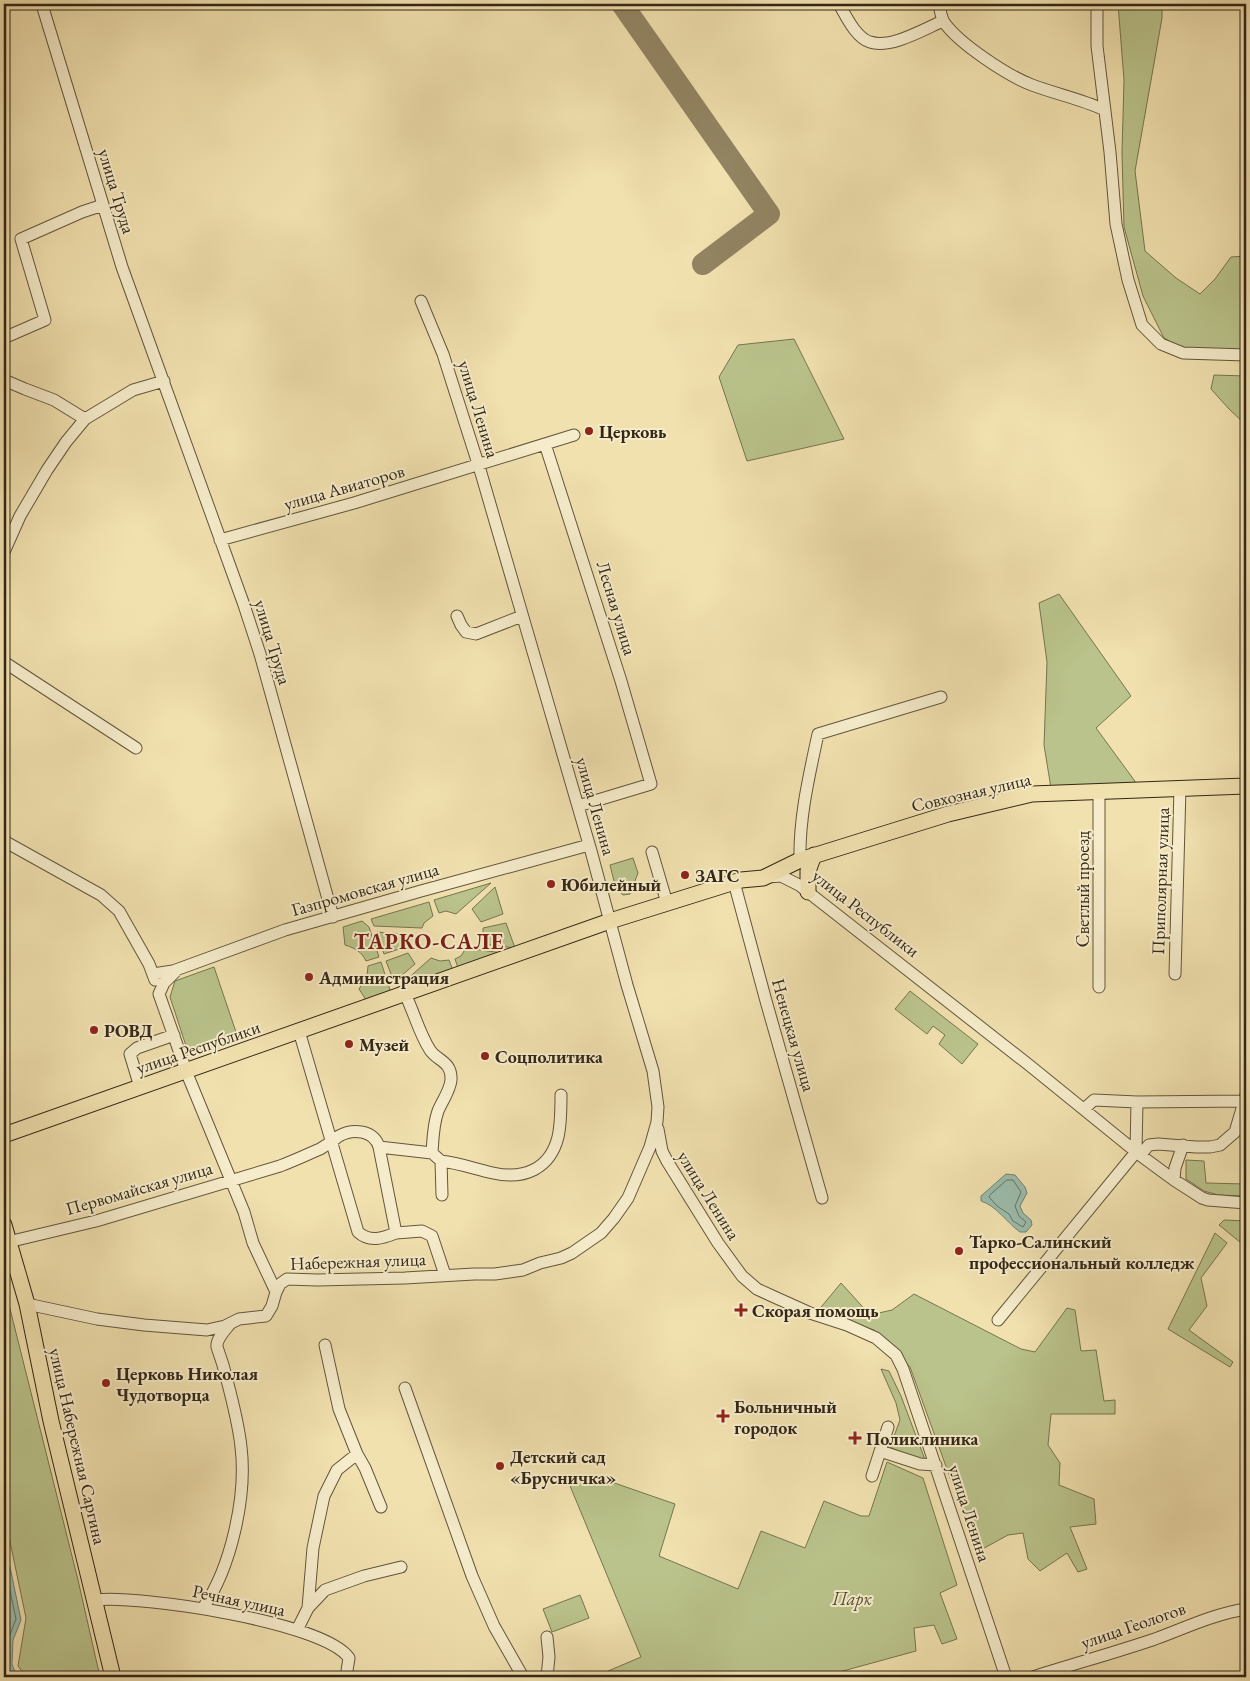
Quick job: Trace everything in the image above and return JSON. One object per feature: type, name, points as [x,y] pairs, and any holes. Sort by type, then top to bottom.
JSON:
[{"type":"main road","name":"Совхозная улица","points":[[763,878],[807,858],[948,814],[1032,794],[1246,786]]},
{"type":"main road","points":[[807,858],[808,892]]},
{"type":"main road","name":"улица Республики","points":[[4,1135],[610,921],[734,882],[763,878]]},
{"type":"main road","name":"улица Набережная Саргина","points":[[4,1225],[27,1304],[51,1421],[96,1600],[113,1677]]},
{"type":"street","points":[[839,4],[859,35],[869,42],[884,44],[912,35],[943,21]]},
{"type":"street","points":[[939,4],[943,21],[981,55],[1007,72],[1030,84],[1105,110]]},
{"type":"street","points":[[1098,4],[1097,46],[1110,152],[1116,224],[1128,280],[1142,325],[1160,344],[1183,353],[1246,354]]},
{"type":"street","name":"улица Труда","points":[[43,8],[122,267],[260,654],[333,917]]},
{"type":"street","points":[[4,340],[6,337],[45,320],[21,239],[82,212],[103,205]]},
{"type":"street","name":"улица Ленина","points":[[421,301],[443,354],[478,466],[578,806],[627,985],[653,1071],[658,1107],[654,1135],[628,1198],[601,1233],[572,1253],[523,1270],[495,1274],[445,1275]]},
{"type":"street","points":[[4,380],[54,400],[85,419]]},
{"type":"street","points":[[4,552],[20,516],[47,470],[85,419],[133,390],[164,381]]},
{"type":"street","name":"улица Авиаторов","points":[[220,540],[354,503],[574,435]]},
{"type":"street","name":"Лесная улица","points":[[546,444],[621,681],[651,784],[578,806]]},
{"type":"street","points":[[457,616],[466,632],[476,634],[522,616]]},
{"type":"street","points":[[4,662],[136,748]]},
{"type":"street","points":[[807,858],[801,826],[818,734],[941,697]]},
{"type":"street","name":"Приполярная улица","points":[[1175,974],[1180,788]]},
{"type":"street","name":"Светлый проезд","points":[[1099,792],[1099,986]]},
{"type":"street","points":[[4,841],[101,895],[119,911],[149,964],[186,1071],[244,1212],[253,1243],[276,1292]]},
{"type":"street","name":"Газпромовская улица","points":[[152,974],[179,969],[285,930],[589,845]]},
{"type":"street","points":[[652,852],[667,903]]},
{"type":"street","name":"улица Республики","points":[[763,878],[781,876],[799,885],[1084,1108],[1138,1154],[1174,1180],[1208,1200],[1246,1203]]},
{"type":"street","name":"Ненецкая улица","points":[[734,882],[822,1198]]},
{"type":"street","points":[[159,994],[164,983],[179,969]]},
{"type":"street","points":[[405,994],[431,1052],[449,1066],[451,1079],[434,1125],[436,1157],[442,1195]]},
{"type":"street","points":[[299,1031],[358,1232],[363,1237],[379,1239],[396,1233],[422,1231],[432,1236],[445,1275]]},
{"type":"street","points":[[140,1088],[130,1054],[137,1048],[174,1036]]},
{"type":"street","points":[[396,1233],[379,1147],[436,1157],[495,1174],[533,1172],[550,1158],[558,1136],[561,1095]]},
{"type":"street","points":[[998,1320],[1138,1154],[1149,1145],[1158,1144],[1210,1147],[1220,1145],[1235,1132],[1245,1098],[1137,1102],[1094,1100],[1084,1108]]},
{"type":"street","points":[[1137,1102],[1138,1154]]},
{"type":"street","name":"улица Ленина","points":[[657,1122],[659,1140],[667,1161],[718,1243],[742,1276],[757,1289],[810,1313],[848,1325],[876,1338],[896,1355],[903,1368],[1006,1677]]},
{"type":"street","name":"Первомайская улица","points":[[8,1242],[96,1221],[280,1166],[302,1158],[332,1143],[339,1136],[348,1133],[367,1133],[373,1136],[379,1147]]},
{"type":"street","points":[[1174,1180],[1174,1168],[1183,1145]]},
{"type":"street","points":[[645,1158],[656,1157],[667,1161]]},
{"type":"street","name":"Набережная улица","points":[[27,1304],[97,1319],[207,1330],[239,1319],[255,1319],[266,1316],[280,1284],[287,1278],[317,1280],[385,1279],[445,1275]]},
{"type":"street","points":[[217,1345],[222,1332],[230,1323]]},
{"type":"street","points":[[203,1608],[218,1583],[228,1555],[236,1521],[242,1465],[241,1447],[233,1404],[214,1336],[207,1330]]},
{"type":"street","points":[[325,1345],[339,1409],[381,1507]]},
{"type":"street","points":[[405,1388],[472,1576],[494,1626],[523,1677]]},
{"type":"street","points":[[872,1476],[888,1427]]},
{"type":"street","points":[[880,1451],[920,1464],[936,1465]]},
{"type":"street","points":[[308,1608],[313,1548],[324,1496],[337,1470],[357,1454]]},
{"type":"street","points":[[296,1630],[308,1608],[325,1590],[364,1576],[401,1567]]},
{"type":"street","name":"Речная улица","points":[[96,1600],[112,1598],[131,1599],[203,1608],[296,1630],[335,1646],[346,1653],[349,1658],[346,1677]]},
{"type":"street","name":"улица Геологов","points":[[1033,1677],[1155,1638],[1197,1621],[1246,1609]]},
{"type":"street","points":[[547,1637],[549,1657],[547,1677]]},
{"type":"green space","points":[[1118,4],[1162,4],[1162,18],[1135,171],[1145,251],[1176,278],[1200,294],[1215,279],[1231,257],[1246,256],[1246,353],[1187,352],[1164,338],[1143,296],[1124,227],[1122,153],[1124,80]]},
{"type":"green space","points":[[794,339],[844,439],[747,461],[719,377],[738,345]]},
{"type":"green space","points":[[1214,375],[1246,376],[1246,425],[1211,389]]},
{"type":"green space","points":[[1059,594],[1131,696],[1096,728],[1137,784],[1051,788],[1044,745],[1047,662],[1039,603]]},
{"type":"green space","points":[[633,858],[638,873],[630,894],[623,895],[616,885],[610,865]]},
{"type":"green space","points":[[491,883],[456,914],[446,911],[439,913],[434,900]]},
{"type":"green space","points":[[495,887],[503,914],[481,922],[472,909]]},
{"type":"green space","points":[[429,902],[433,916],[424,923],[422,928],[374,926],[371,919]]},
{"type":"green space","points":[[362,921],[369,927],[379,957],[366,961],[358,951],[345,945],[343,927]]},
{"type":"green space","points":[[506,923],[515,948],[483,944],[483,928]]},
{"type":"green space","points":[[376,932],[404,934],[405,947],[384,954]]},
{"type":"green space","points":[[466,948],[510,954],[459,971],[455,959],[461,956]]},
{"type":"green space","points":[[408,953],[415,964],[394,982],[386,961]]},
{"type":"green space","points":[[431,958],[440,961],[449,960],[454,973],[397,992],[396,989]]},
{"type":"green space","points":[[381,962],[390,990],[388,997],[368,1003],[359,989],[367,976],[368,966]]},
{"type":"green space","points":[[214,967],[238,1038],[194,1055],[188,1052],[170,997],[175,981]]},
{"type":"green space","points":[[910,991],[978,1044],[962,1064],[939,1044],[945,1035],[933,1026],[927,1034],[895,1009]]},
{"type":"green space","points":[[1186,1160],[1204,1161],[1206,1183],[1246,1184],[1246,1196],[1218,1195],[1204,1191],[1186,1179]]},
{"type":"green space","points":[[1224,1220],[1246,1221],[1246,1247],[1219,1225]]},
{"type":"green space","points":[[1215,1233],[1227,1243],[1201,1278],[1207,1306],[1189,1330],[1233,1362],[1230,1367],[1168,1329]]},
{"type":"green space","points":[[841,1283],[870,1315],[892,1310],[914,1294],[1021,1349],[1035,1352],[1067,1308],[1075,1310],[1081,1351],[1096,1350],[1104,1401],[1115,1400],[1115,1414],[1051,1414],[1048,1445],[1060,1463],[1059,1485],[1094,1499],[1096,1524],[1070,1527],[1087,1569],[1078,1572],[1067,1553],[1040,1571],[1028,1559],[1023,1533],[1008,1535],[977,1552],[910,1367],[874,1330],[817,1312]]},
{"type":"green space","points":[[4,1285],[78,1580],[100,1677],[26,1677],[18,1666],[26,1618],[4,1513]]},
{"type":"green space","points":[[881,1369],[889,1371],[901,1396],[927,1465],[890,1447],[900,1420],[896,1403]]},
{"type":"green space","name":"Парк","points":[[887,1462],[923,1478],[957,1585],[940,1593],[957,1639],[942,1644],[934,1625],[914,1628],[916,1651],[821,1677],[594,1677],[641,1657],[568,1481],[600,1478],[675,1504],[659,1556],[738,1589],[761,1531],[805,1548],[824,1501],[861,1516],[869,1516]]},
{"type":"green space","points":[[580,1595],[589,1618],[552,1632],[543,1609]]},
{"type":"water","points":[[1006,1174],[1015,1175],[1025,1187],[1027,1193],[1020,1206],[1023,1213],[1031,1220],[1032,1225],[1026,1232],[1020,1232],[997,1210],[981,1201],[981,1196]]},
{"type":"water","points":[[4,1538],[21,1620],[13,1640],[12,1664],[17,1677],[4,1677]]},
{"type":"taxiway","points":[[622,4],[769,214],[703,264]]},
{"type":"place","name":"Церковь","points":[[589,431]]},
{"type":"place","name":"ЗАГС","points":[[685,875]]},
{"type":"place","name":"Юбилейный","points":[[551,884]]},
{"type":"place","name":"Администрация","points":[[309,977]]},
{"type":"place","name":"РОВД","points":[[94,1030]]},
{"type":"place","name":"Музей","points":[[349,1044]]},
{"type":"place","name":"Соцполитика","points":[[485,1056]]},
{"type":"place","name":"Тарко-Салинский профессиональный колледж","points":[[959,1251]]},
{"type":"place","name":"Скорая помощь","points":[[741,1310]]},
{"type":"place","name":"Церковь Николая Чудотворца","points":[[106,1383]]},
{"type":"place","name":"Больничный городок","points":[[723,1416]]},
{"type":"place","name":"Поликлиника","points":[[855,1438]]},
{"type":"place","name":"Детский сад «Брусничка»","points":[[500,1466]]},
{"type":"district","name":"ТАРКО-САЛЕ","points":[[429,941]]}]
